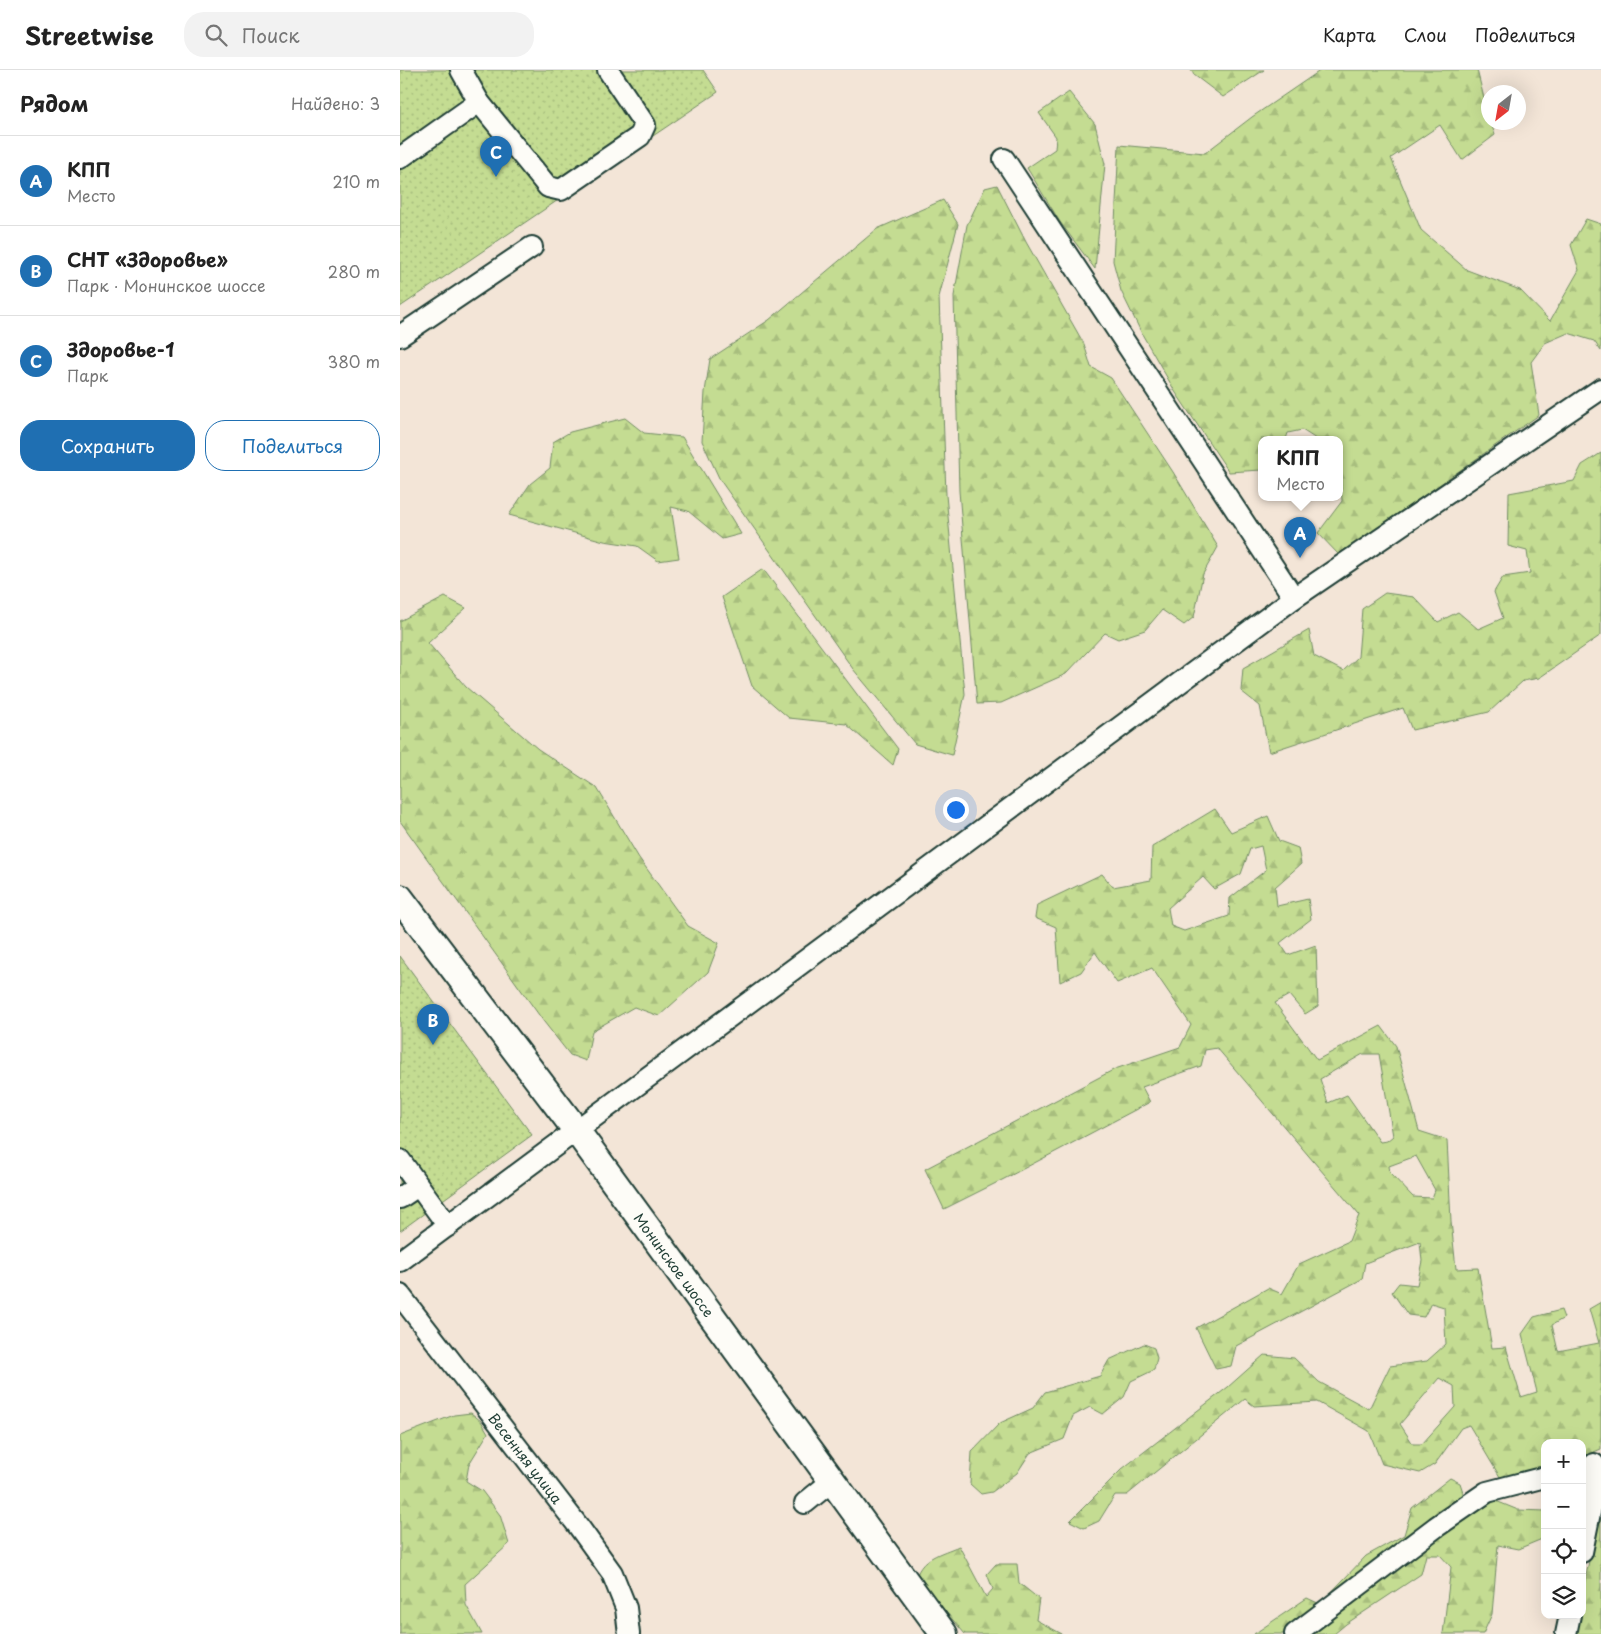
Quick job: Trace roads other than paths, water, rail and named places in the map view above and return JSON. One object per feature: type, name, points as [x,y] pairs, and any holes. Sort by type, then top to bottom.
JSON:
[{"type":"main road","name":"Монинское шоссе","points":[[400,898],[576,1130],[944,1634]]},
{"type":"street","points":[[462,70],[479,102],[548,187],[561,190],[640,136],[645,125],[608,70]]},
{"type":"street","points":[[400,158],[479,102]]},
{"type":"street","points":[[1004,159],[1294,598]]},
{"type":"street","points":[[400,336],[532,248]]},
{"type":"street","points":[[400,1261],[1294,598],[1601,389]]},
{"type":"street","points":[[400,1160],[448,1226]]},
{"type":"street","points":[[400,1198],[418,1186]]},
{"type":"street","name":"Весенняя улица","points":[[400,1295],[573,1519],[612,1573],[626,1608],[629,1634]]},
{"type":"street","points":[[1586,1532],[1595,1488],[1592,1465]]},
{"type":"street","points":[[1295,1634],[1436,1527],[1487,1492],[1541,1478]]},
{"type":"street","points":[[804,1504],[832,1481]]},
{"type":"street","points":[[1566,1634],[1569,1619]]},
{"type":"place","name":"Здоровье-1","points":[[496,177]]},
{"type":"place","name":"КПП","points":[[1300,558]]},
{"type":"place","name":"СНТ «Здоровье»","points":[[433,1045]]}]
